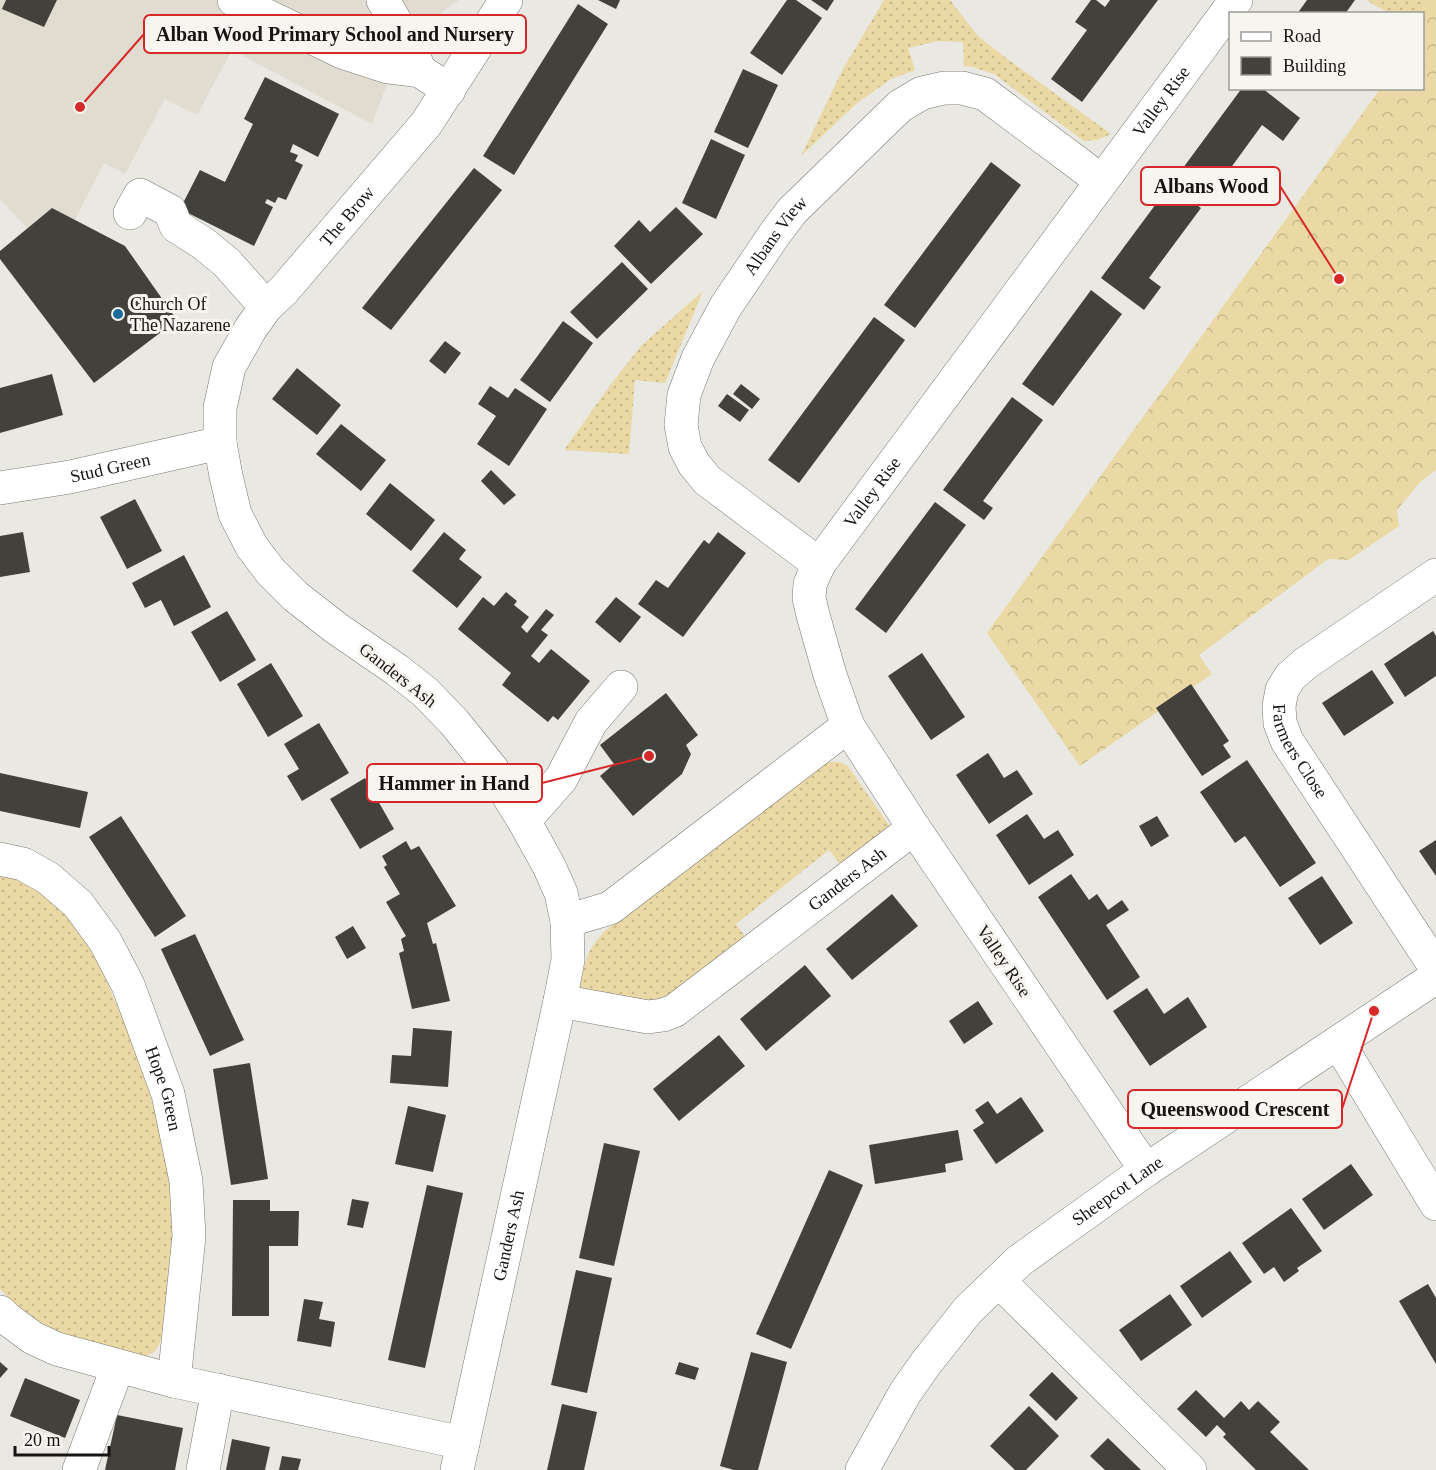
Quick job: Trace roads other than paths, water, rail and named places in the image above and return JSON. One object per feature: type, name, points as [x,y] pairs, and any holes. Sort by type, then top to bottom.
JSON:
[{"type":"street","points":[[234,0],[342,52],[388,68],[420,71],[449,90]]},
{"type":"street","points":[[383,0],[407,42],[420,71]]},
{"type":"street","name":"The Brow","points":[[220,443],[219,408],[229,366],[251,328],[266,307],[284,290],[426,124],[506,0]]},
{"type":"street","name":"Valley Rise","points":[[1146,1170],[914,828],[848,726],[830,675],[813,615],[809,598],[810,584],[819,564],[1236,0]]},
{"type":"street","name":"Albans View","points":[[819,564],[707,480],[694,464],[685,447],[681,425],[684,395],[698,358],[726,306],[792,211],[900,106],[922,93],[944,88],[962,88],[985,94],[1101,181]]},
{"type":"street","points":[[130,213],[140,195],[170,212],[176,226],[204,244],[227,263],[266,307]]},
{"type":"street","name":"Stud Green","points":[[0,488],[70,477],[220,443]]},
{"type":"street","name":"Ganders Ash","points":[[220,443],[225,476],[235,514],[252,547],[271,572],[295,596],[425,692],[454,722],[492,769],[524,820],[561,893],[567,921],[567,960],[560,1001],[460,1457]]},
{"type":"street","name":"Farmers Close","points":[[1436,575],[1306,663],[1290,677],[1282,690],[1279,706],[1280,723],[1287,741],[1436,968]]},
{"type":"street","points":[[524,820],[561,779],[591,723],[621,687]]},
{"type":"street","points":[[567,921],[610,908],[848,726]]},
{"type":"street","name":"Ganders Ash","points":[[560,1001],[648,1017],[663,1016],[674,1011],[914,828]]},
{"type":"street","name":"Hope Green","points":[[0,859],[22,864],[48,878],[78,904],[105,941],[128,985],[168,1094],[186,1181],[189,1236],[174,1381]]},
{"type":"street","name":"Sheepcot Lane","points":[[862,1470],[905,1393],[926,1363],[968,1310],[1019,1261],[1146,1170],[1436,977]]},
{"type":"street","points":[[1338,1042],[1436,1204]]},
{"type":"street","points":[[999,1281],[1190,1470]]},
{"type":"street","points":[[0,1312],[33,1338],[57,1349],[174,1381],[218,1390],[460,1457]]},
{"type":"street","points":[[79,1470],[118,1366]]},
{"type":"street","points":[[203,1470],[218,1390]]},
{"type":"place","name":"Alban Wood Primary School and Nursery","points":[[80,107]]},
{"type":"place","name":"Albans Wood","points":[[1339,279]]},
{"type":"place","name":"Church Of The Nazarene","points":[[118,314]]},
{"type":"place","name":"Hammer in Hand","points":[[649,756]]},
{"type":"place","name":"Queenswood Crescent","points":[[1374,1011]]}]
